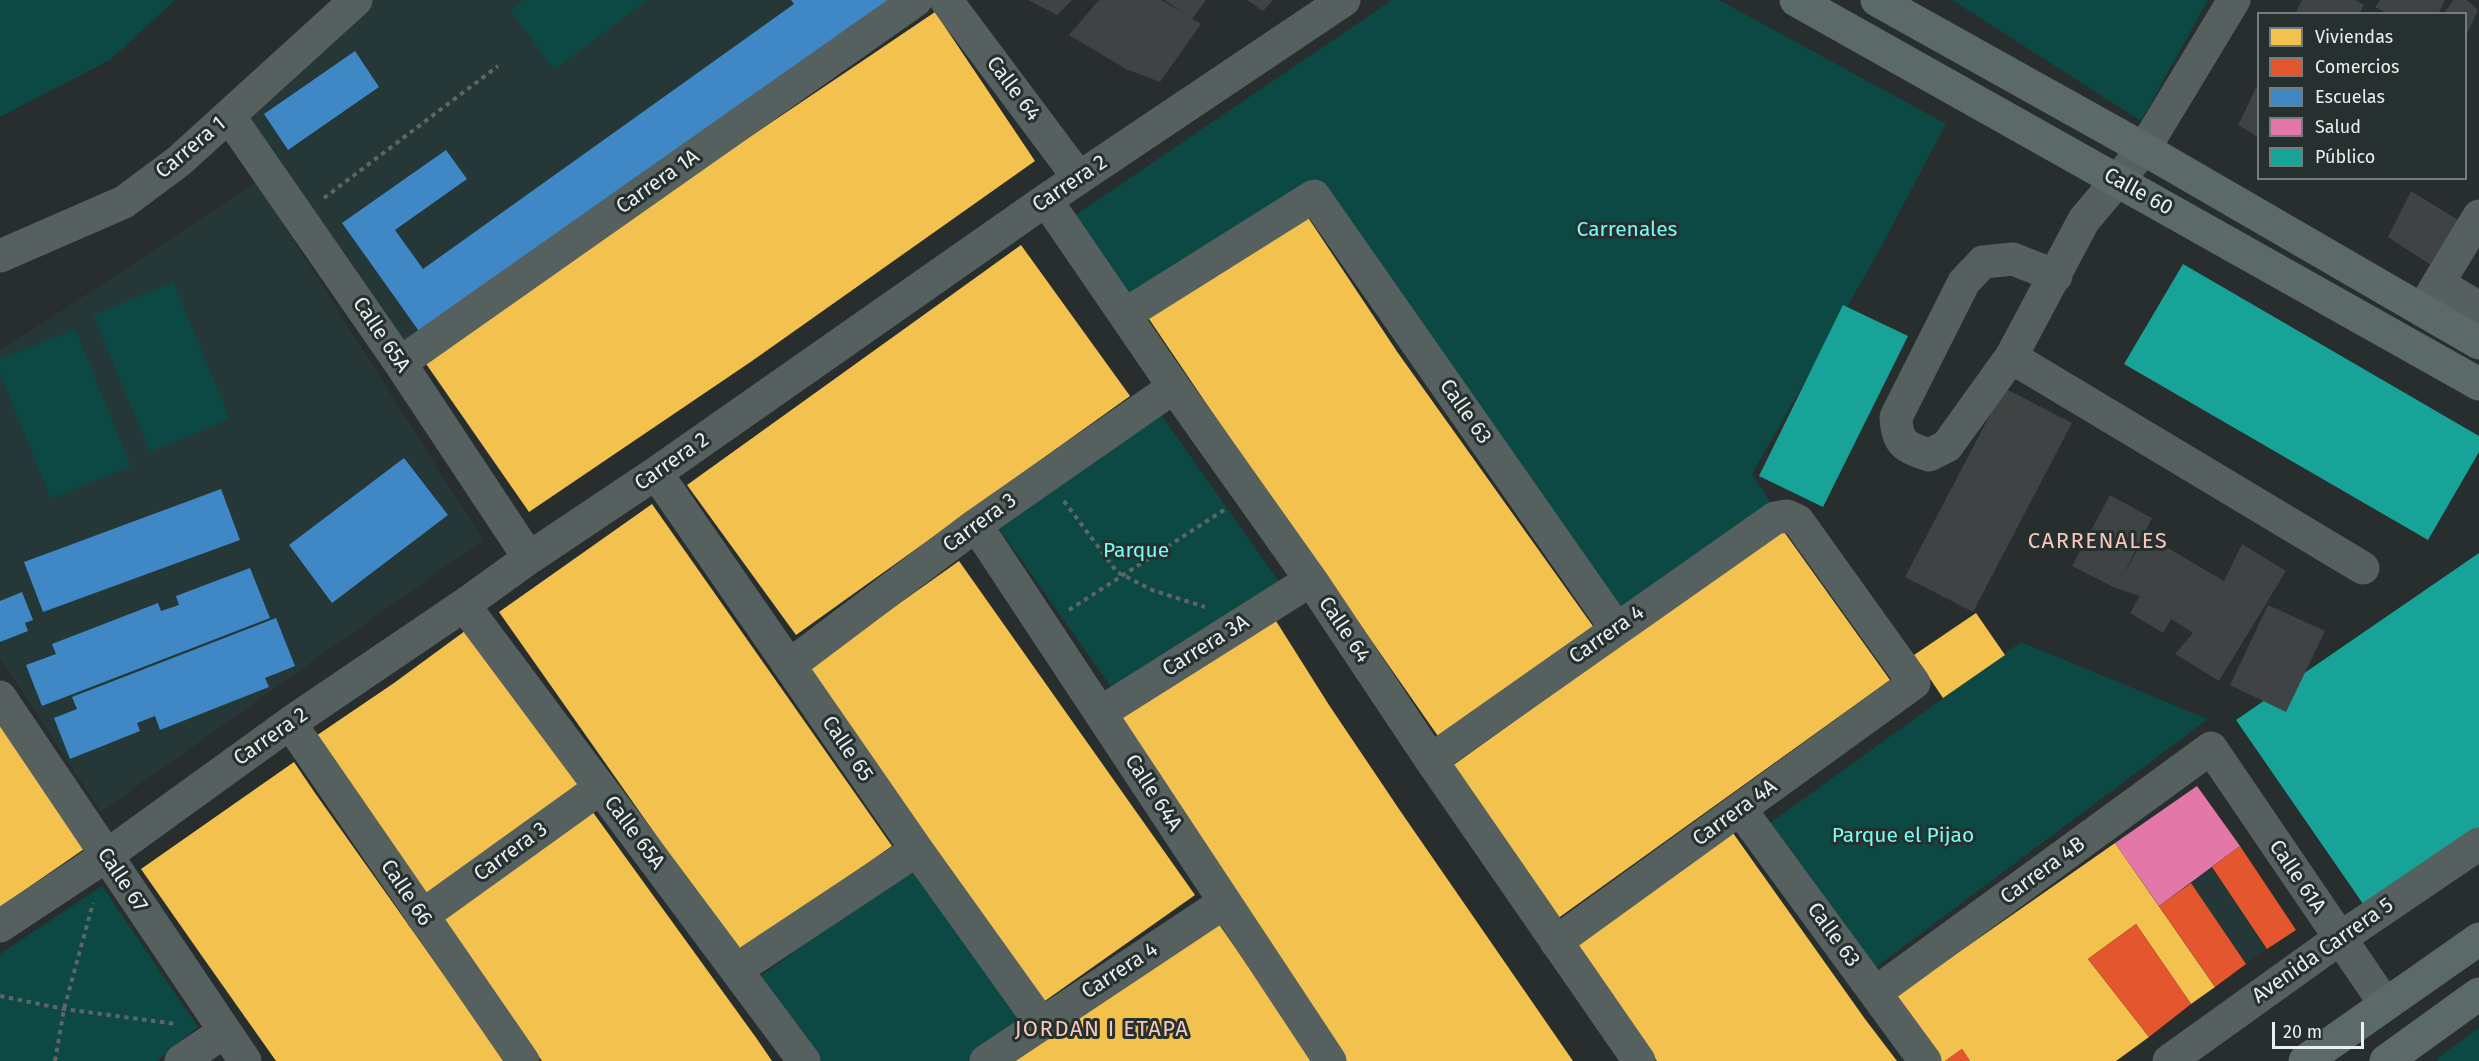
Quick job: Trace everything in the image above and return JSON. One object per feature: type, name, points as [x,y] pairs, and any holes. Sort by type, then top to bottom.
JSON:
[{"type":"main road","name":"Calle 60","points":[[1796,0],[2479,384]]},
{"type":"main road","name":"Calle 60","points":[[1877,0],[2144,149],[2430,297],[2479,343]]},
{"type":"main road","points":[[2306,1061],[2479,939]]},
{"type":"main road","points":[[2402,1056],[2479,994]]},
{"type":"street","name":"Carrera 1","points":[[0,256],[124,202],[179,161],[356,0]]},
{"type":"street","name":"Carrera 1A","points":[[400,363],[916,0]]},
{"type":"street","name":"Calle 64","points":[[946,0],[1079,178]]},
{"type":"street","name":"Carrera 2","points":[[0,926],[106,856],[290,723],[656,473],[1046,200],[1344,0]]},
{"type":"street","points":[[2056,276],[2013,259],[1983,262],[1964,282],[1896,417],[1896,434],[1907,448],[1929,455],[1947,446],[2011,357],[2056,276],[2084,220],[2144,149],[2234,0]]},
{"type":"street","name":"Calle 65A","points":[[229,116],[400,363],[529,558]]},
{"type":"street","name":"Calle 63","points":[[1126,314],[1314,196],[1616,628]]},
{"type":"street","name":"Calle 64","points":[[1046,200],[1174,387],[1311,580],[1431,760],[1640,1061]]},
{"type":"street","points":[[2430,297],[2479,216]]},
{"type":"street","name":"Calle 60","points":[[2430,297],[2479,308]]},
{"type":"street","points":[[2011,357],[2362,568]]},
{"type":"street","name":"Carrera 3","points":[[790,664],[976,525],[1174,387]]},
{"type":"street","name":"Calle 65","points":[[656,473],[917,850],[1041,1023]]},
{"type":"street","name":"Carrera 4","points":[[1431,760],[1775,518],[1787,516],[1798,521],[1914,683]]},
{"type":"street","name":"Calle 64A","points":[[976,525],[1330,1061]]},
{"type":"street","name":"Carrera 3A","points":[[1100,712],[1311,580]]},
{"type":"street","name":"Calle 65A","points":[[464,605],[804,1061]]},
{"type":"street","name":"Carrera 4A","points":[[1556,942],[1914,683]]},
{"type":"street","name":"Calle 67","points":[[0,697],[245,1061]]},
{"type":"street","name":"Calle 66","points":[[290,723],[523,1061]]},
{"type":"street","name":"Calle 61A","points":[[2211,748],[2385,1004]]},
{"type":"street","name":"Carrera 4B","points":[[1875,993],[2211,748]]},
{"type":"street","name":"Carrera 3","points":[[422,916],[600,788]]},
{"type":"street","name":"Calle 63","points":[[1740,809],[1925,1061]]},
{"type":"street","name":"Avenida Carrera 5","points":[[2169,1061],[2339,939],[2479,844]]},
{"type":"street","points":[[736,970],[917,850]]},
{"type":"street","name":"Carrera 4","points":[[986,1061],[1225,902]]},
{"type":"street","points":[[181,1061],[224,1032]]},
{"type":"path","points":[[300,217],[498,66]]},
{"type":"path","points":[[1045,477],[1117,572],[1152,590],[1200,607],[1257,614]]},
{"type":"path","points":[[1043,627],[1249,493]]},
{"type":"path","points":[[55,1061],[64,1009],[106,856]]},
{"type":"path","points":[[0,996],[64,1009],[224,1032]]},
{"type":"shaded area","points":[[371,0],[897,0],[405,349],[247,115]]},
{"type":"shaded area","points":[[257,182],[483,540],[101,812],[0,658],[0,351]]},
{"type":"shaded area","points":[[2212,867],[2267,949],[2246,964],[2191,883]]},
{"type":"green space","points":[[0,0],[175,0],[110,60],[0,117]]},
{"type":"green space","points":[[524,0],[648,0],[554,70],[510,10]]},
{"type":"green space","name":"Carrenales","points":[[1392,0],[1719,0],[1946,124],[1880,249],[1752,474],[1776,510],[1615,619],[1317,182],[1132,308],[1071,218]]},
{"type":"green space","points":[[1952,0],[2208,0],[2141,121]]},
{"type":"green space","points":[[173,282],[230,419],[150,452],[93,315]]},
{"type":"green space","points":[[75,329],[131,466],[51,499],[0,374],[0,359]]},
{"type":"green space","name":"Parque","points":[[1155,406],[1280,583],[1118,697],[993,520]]},
{"type":"green space","name":"Parque el Pijao","points":[[2021,642],[2208,719],[1876,967],[1770,823]]},
{"type":"green space","points":[[917,864],[1029,1020],[971,1061],[819,1061],[759,977]]},
{"type":"green space","points":[[102,886],[198,1027],[157,1061],[0,1061],[0,954]]},
{"type":"green space","points":[[2479,1028],[2479,1061],[2437,1061],[2439,1057]]},
{"type":"building: Viviendas","points":[[935,12],[1035,161],[752,361],[529,512],[422,358]]},
{"type":"building: Viviendas","points":[[1303,210],[1398,353],[1595,629],[1440,739],[1147,316]]},
{"type":"building: Viviendas","points":[[1021,245],[1130,396],[796,635],[687,485]]},
{"type":"building: Viviendas","points":[[652,504],[892,846],[739,953],[499,612]]},
{"type":"building: Viviendas","points":[[1782,529],[1890,680],[1557,919],[1448,769]]},
{"type":"building: Viviendas","points":[[959,561],[1195,895],[1042,1003],[807,669]]},
{"type":"building: Viviendas","points":[[1271,613],[1401,812],[1573,1061],[1346,1061],[1112,717]]},
{"type":"building: Viviendas","points":[[1976,613],[2005,655],[1943,698],[1914,655]]},
{"type":"building: Viviendas","points":[[469,628],[583,789],[426,902],[310,740]]},
{"type":"building: Viviendas","points":[[0,720],[87,847],[0,907]]},
{"type":"building: Viviendas","points":[[294,762],[505,1061],[276,1061],[204,959],[141,869]]},
{"type":"building: Viviendas","points":[[592,811],[772,1061],[542,1061],[504,1009],[440,920]]},
{"type":"building: Viviendas","points":[[1733,833],[1897,1061],[1657,1061],[1572,948]]},
{"type":"building: Viviendas","points":[[2115,843],[2215,987],[2191,1004],[2136,924],[2088,959],[2149,1037],[2116,1061],[1970,1061],[1962,1049],[1945,1061],[1932,1061],[1889,1001]]},
{"type":"building: Viviendas","points":[[1216,920],[1314,1061],[1011,1061]]},
{"type":"building: Comercios","points":[[2240,846],[2296,930],[2267,949],[2212,867]]},
{"type":"building: Comercios","points":[[2191,883],[2246,964],[2215,987],[2159,906]]},
{"type":"building: Comercios","points":[[2136,924],[2191,1004],[2149,1037],[2088,959]]},
{"type":"building: Comercios","points":[[1962,1049],[1970,1061],[1945,1061]]},
{"type":"building: Escuelas","points":[[791,0],[891,0],[421,334],[342,223],[446,150],[467,179],[395,230],[423,269],[794,4]]},
{"type":"building: Escuelas","points":[[355,51],[379,87],[288,150],[264,114]]},
{"type":"building: Escuelas","points":[[404,458],[448,515],[332,603],[289,545]]},
{"type":"building: Escuelas","points":[[221,489],[240,540],[43,612],[24,562]]},
{"type":"building: Escuelas","points":[[250,568],[270,618],[42,706],[26,665],[56,654],[52,644],[158,603],[161,611],[179,605],[176,596]]},
{"type":"building: Escuelas","points":[[22,592],[33,620],[25,623],[28,631],[0,642],[0,601]]},
{"type":"building: Escuelas","points":[[276,618],[295,666],[265,678],[269,687],[160,730],[155,716],[137,723],[140,731],[70,759],[54,718],[77,709],[72,697]]},
{"type":"building: Salud","points":[[2197,786],[2240,846],[2159,906],[2115,843]]},
{"type":"building: Público","points":[[2183,264],[2479,436],[2479,452],[2428,540],[2124,364]]},
{"type":"building: Público","points":[[1843,305],[1908,336],[1823,507],[1759,476]]},
{"type":"building: Público","points":[[2479,553],[2479,838],[2370,914],[2236,720]]},
{"type":"building: Otros","points":[[1028,0],[1072,0],[1057,15]]},
{"type":"building: Otros","points":[[1099,0],[1161,0],[1186,15],[1164,0],[1206,0],[1192,19],[1201,24],[1160,82],[1126,69],[1069,35]]},
{"type":"building: Otros","points":[[1247,0],[1273,0],[1263,11]]},
{"type":"building: Otros","points":[[2302,0],[2355,0],[2364,5],[2360,12],[2296,12]]},
{"type":"building: Otros","points":[[2380,0],[2445,0],[2439,12],[2384,12],[2375,7]]},
{"type":"building: Otros","points":[[2453,0],[2467,0],[2478,10],[2467,34],[2467,12],[2445,12]]},
{"type":"building: Otros","points":[[2257,86],[2257,136],[2238,125]]},
{"type":"building: Otros","points":[[2411,191],[2458,220],[2437,269],[2388,237]]},
{"type":"building: Otros","points":[[2004,388],[2072,423],[1973,612],[1905,577]]},
{"type":"building: Otros","points":[[2110,495],[2152,518],[2122,577],[2146,535],[2224,581],[2242,544],[2286,571],[2219,681],[2175,654],[2193,633],[2171,619],[2163,633],[2130,613],[2140,596],[2115,588],[2072,566]]},
{"type":"building: Otros","points":[[2268,605],[2325,631],[2286,712],[2230,685]]},
{"type":"district","name":"CARRENALES","points":[[2098,542]]},
{"type":"district","name":"JORDAN I ETAPA","points":[[1102,1030]]}]
